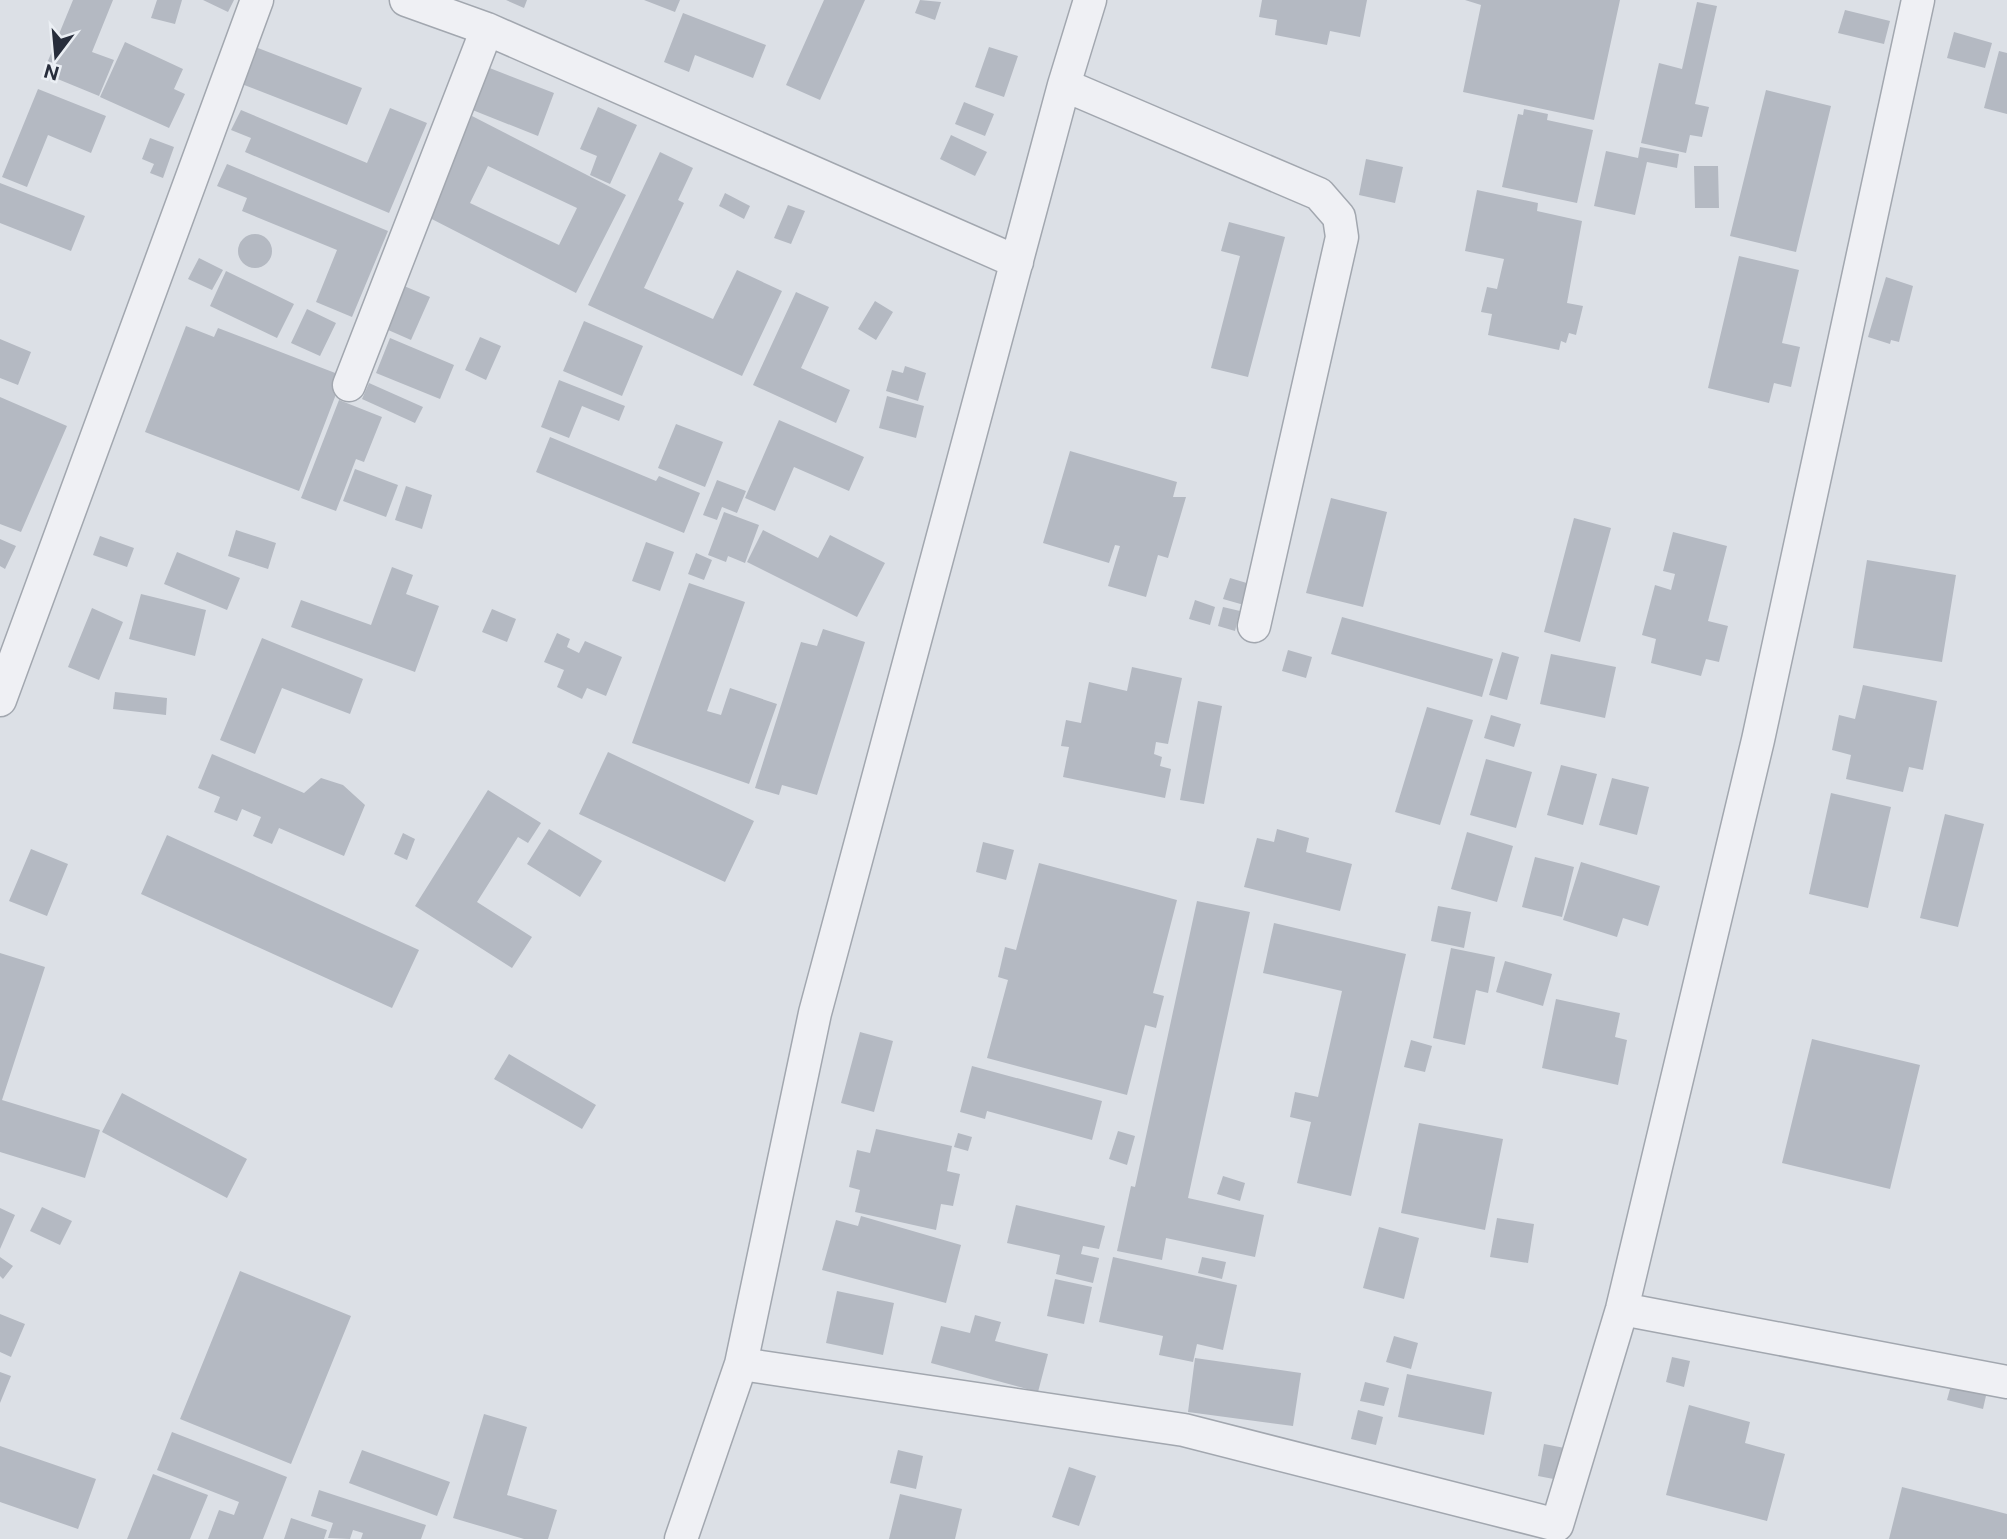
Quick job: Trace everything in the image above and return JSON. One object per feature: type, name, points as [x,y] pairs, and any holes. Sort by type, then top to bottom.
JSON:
[{"type":"street","points":[[0,700],[257,0]]},
{"type":"street","points":[[406,0],[487,29],[1017,261]]},
{"type":"street","points":[[681,1539],[741,1364],[815,1013],[1064,85],[1090,0]]},
{"type":"street","points":[[741,1364],[1184,1430],[1557,1532],[1622,1309],[1758,740],[1918,0]]},
{"type":"street","points":[[349,385],[487,29]]},
{"type":"street","points":[[1064,85],[1319,194],[1339,217],[1342,237],[1254,626]]},
{"type":"street","points":[[1622,1309],[2007,1382]]},
{"type":"building","points":[[73,0],[113,0],[92,52],[114,60],[99,96],[43,73]]},
{"type":"building","points":[[157,0],[182,0],[175,24],[151,18]]},
{"type":"building","points":[[203,0],[234,0],[228,12]]},
{"type":"building","points":[[506,0],[527,0],[524,8]]},
{"type":"building","points":[[644,0],[680,0],[675,12]]},
{"type":"building","points":[[824,0],[865,0],[820,100],[786,85]]},
{"type":"building","points":[[920,0],[941,2],[935,20],[915,13]]},
{"type":"building","points":[[1262,0],[1367,0],[1360,37],[1330,31],[1327,45],[1275,35],[1277,20],[1259,17]]},
{"type":"building","points":[[1465,0],[1620,0],[1594,120],[1463,92],[1481,5]]},
{"type":"building","points":[[1697,2],[1717,6],[1695,104],[1709,107],[1702,137],[1690,135],[1686,153],[1641,143],[1659,63],[1682,69]]},
{"type":"building","points":[[1845,10],[1890,21],[1884,44],[1838,33]]},
{"type":"building","points":[[683,13],[766,45],[753,78],[695,55],[689,72],[664,62]]},
{"type":"building","points":[[1954,32],[1992,43],[1985,68],[1947,58]]},
{"type":"building","points":[[125,42],[183,69],[174,89],[185,94],[169,128],[100,97]]},
{"type":"building","points":[[253,46],[362,88],[347,125],[239,83]]},
{"type":"building","points":[[989,47],[1018,56],[1004,97],[975,87]]},
{"type":"building","points":[[1999,51],[2007,53],[2007,114],[1984,108]]},
{"type":"building","points":[[487,67],[554,93],[538,136],[470,109]]},
{"type":"building","points":[[38,89],[106,116],[91,153],[48,135],[27,187],[2,177]]},
{"type":"building","points":[[1766,90],[1831,106],[1796,252],[1730,236]]},
{"type":"building","points":[[964,102],[994,114],[985,136],[955,124]]},
{"type":"building","points":[[598,107],[637,125],[610,184],[590,175],[597,156],[580,149]]},
{"type":"building","points":[[390,108],[427,123],[389,213],[245,152],[251,138],[231,130],[241,110],[367,163]]},
{"type":"building","points":[[1524,109],[1548,114],[1547,120],[1593,130],[1577,203],[1502,187],[1518,114],[1523,115]]},
{"type":"building","points":[[472,116],[626,195],[576,293],[422,214]],"holes":[[[488,166],[577,208],[559,245],[470,203]]]},
{"type":"building","points":[[951,135],[987,152],[975,176],[940,159]]},
{"type":"building","points":[[150,138],[174,147],[163,178],[150,173],[154,164],[142,159]]},
{"type":"building","points":[[1640,147],[1679,154],[1677,168],[1647,162],[1635,215],[1594,206],[1606,151],[1638,158]]},
{"type":"building","points":[[660,152],[693,168],[678,200],[684,203],[644,288],[713,319],[737,270],[782,291],[742,376],[588,305]]},
{"type":"building","points":[[1366,159],[1403,167],[1395,203],[1359,195]]},
{"type":"building","points":[[227,164],[388,231],[352,317],[316,302],[337,250],[242,211],[247,198],[217,186]]},
{"type":"building","points":[[1694,166],[1718,166],[1719,208],[1695,208]]},
{"type":"building","points":[[0,183],[85,216],[71,251],[0,223]]},
{"type":"building","points":[[1477,190],[1538,203],[1537,211],[1582,221],[1567,303],[1583,306],[1576,335],[1569,333],[1566,343],[1561,341],[1559,350],[1488,335],[1492,314],[1481,312],[1487,287],[1497,289],[1504,259],[1465,251]]},
{"type":"building","points":[[725,193],[750,206],[744,219],[719,206]]},
{"type":"building","points":[[788,205],[805,211],[791,244],[774,238]]},
{"type":"building","points":[[1229,222],[1285,237],[1248,377],[1211,368],[1240,256],[1221,251]]},
{"type":"building","points":[[255,234],[267,239],[272,251],[267,263],[255,268],[243,263],[238,251],[243,239]]},
{"type":"building","points":[[1739,256],[1799,270],[1782,343],[1800,347],[1791,387],[1774,383],[1769,403],[1708,388]]},
{"type":"building","points":[[199,258],[223,270],[212,290],[188,279]]},
{"type":"building","points":[[226,271],[294,304],[277,338],[210,306]]},
{"type":"building","points":[[1886,277],[1913,286],[1899,342],[1891,340],[1890,344],[1868,337]]},
{"type":"building","points":[[397,283],[430,297],[411,340],[379,326]]},
{"type":"building","points":[[796,292],[829,307],[801,368],[850,390],[836,423],[753,385]]},
{"type":"building","points":[[875,301],[893,312],[876,340],[858,329]]},
{"type":"building","points":[[307,309],[336,323],[320,356],[291,343]]},
{"type":"building","points":[[584,321],[643,346],[622,396],[563,371]]},
{"type":"building","points":[[186,326],[214,337],[218,328],[343,376],[299,491],[145,432]]},
{"type":"building","points":[[480,337],[501,346],[486,380],[465,370]]},
{"type":"building","points":[[390,338],[454,365],[440,399],[376,373]]},
{"type":"building","points":[[0,339],[31,352],[18,385],[0,378]]},
{"type":"building","points":[[905,366],[926,373],[918,401],[886,391],[892,370],[903,373]]},
{"type":"building","points":[[559,380],[625,406],[619,421],[582,406],[569,438],[541,427]]},
{"type":"building","points":[[369,383],[423,407],[415,423],[362,399]]},
{"type":"building","points":[[887,396],[924,406],[916,438],[879,428]]},
{"type":"building","points":[[0,397],[67,426],[21,532],[0,524]]},
{"type":"building","points":[[339,400],[382,417],[364,462],[356,459],[336,511],[301,498]]},
{"type":"building","points":[[779,420],[864,457],[849,491],[794,467],[775,511],[745,498]]},
{"type":"building","points":[[676,424],[723,442],[705,487],[658,468]]},
{"type":"building","points":[[550,437],[656,481],[659,476],[700,493],[684,533],[536,472]]},
{"type":"building","points":[[1070,451],[1177,482],[1173,497],[1186,497],[1168,558],[1158,555],[1146,597],[1108,586],[1120,546],[1115,545],[1109,563],[1043,543]]},
{"type":"building","points":[[355,469],[398,485],[386,517],[343,501]]},
{"type":"building","points":[[717,480],[746,491],[737,513],[722,507],[717,520],[703,515]]},
{"type":"building","points":[[406,486],[432,495],[422,529],[395,520]]},
{"type":"building","points":[[1331,498],[1387,512],[1363,607],[1306,593]]},
{"type":"building","points":[[724,512],[759,525],[745,563],[728,556],[726,562],[708,555]]},
{"type":"building","points":[[1574,518],[1611,528],[1580,642],[1544,632]]},
{"type":"building","points":[[236,530],[276,543],[268,569],[228,556]]},
{"type":"building","points":[[763,530],[818,558],[830,535],[885,563],[857,617],[747,562]]},
{"type":"building","points":[[1673,532],[1727,546],[1708,621],[1728,626],[1719,662],[1706,659],[1701,676],[1651,663],[1656,639],[1642,635],[1655,585],[1671,590],[1675,574],[1663,571]]},
{"type":"building","points":[[100,536],[134,548],[127,567],[93,555]]},
{"type":"building","points":[[0,539],[16,546],[5,569],[0,566]]},
{"type":"building","points":[[646,542],[674,552],[660,591],[632,581]]},
{"type":"building","points":[[177,552],[240,578],[227,610],[164,584]]},
{"type":"building","points":[[696,553],[712,560],[704,580],[688,574]]},
{"type":"building","points":[[1867,560],[1956,575],[1942,662],[1853,648]]},
{"type":"building","points":[[392,567],[413,575],[406,594],[439,606],[415,672],[291,627],[301,600],[371,625]]},
{"type":"building","points":[[1230,578],[1250,584],[1244,605],[1223,599]]},
{"type":"building","points":[[689,583],[745,602],[707,711],[721,715],[730,688],[777,704],[749,784],[632,743]]},
{"type":"building","points":[[141,594],[206,610],[195,656],[129,639]]},
{"type":"building","points":[[1195,600],[1215,607],[1210,625],[1189,619]]},
{"type":"building","points":[[1223,607],[1240,611],[1235,631],[1218,626]]},
{"type":"building","points":[[92,608],[123,622],[99,680],[68,667]]},
{"type":"building","points":[[492,609],[516,619],[507,642],[482,632]]},
{"type":"building","points":[[1342,617],[1493,659],[1482,697],[1331,654]]},
{"type":"building","points":[[823,629],[865,642],[817,795],[782,785],[779,795],[755,788],[801,642],[817,646]]},
{"type":"building","points":[[557,633],[570,639],[567,647],[579,653],[585,641],[622,657],[606,696],[587,688],[582,699],[557,687],[564,670],[544,662]]},
{"type":"building","points":[[262,638],[363,679],[350,714],[282,688],[255,754],[220,740]]},
{"type":"building","points":[[1288,650],[1312,657],[1306,678],[1282,671]]},
{"type":"building","points":[[1502,652],[1519,657],[1507,700],[1489,695]]},
{"type":"building","points":[[1551,654],[1616,667],[1605,718],[1540,704]]},
{"type":"building","points":[[1132,667],[1182,678],[1168,744],[1156,742],[1154,754],[1162,757],[1160,766],[1171,769],[1165,798],[1063,777],[1069,747],[1061,746],[1066,720],[1081,723],[1089,682],[1127,691]]},
{"type":"building","points":[[1863,685],[1937,701],[1923,770],[1909,767],[1903,792],[1846,779],[1851,755],[1832,750],[1839,715],[1855,719]]},
{"type":"building","points":[[115,692],[167,698],[166,715],[113,709]]},
{"type":"building","points":[[1198,701],[1222,706],[1204,804],[1180,800]]},
{"type":"building","points":[[1427,707],[1473,720],[1440,825],[1395,812]]},
{"type":"building","points":[[1491,715],[1521,724],[1514,747],[1484,738]]},
{"type":"building","points":[[608,752],[754,821],[725,882],[579,814]]},
{"type":"building","points":[[212,754],[304,793],[321,778],[343,785],[365,805],[344,856],[279,828],[272,844],[253,836],[261,817],[242,809],[237,821],[214,812],[220,797],[198,788]]},
{"type":"building","points":[[1486,759],[1532,772],[1516,828],[1470,815]]},
{"type":"building","points":[[1561,765],[1597,774],[1583,825],[1547,815]]},
{"type":"building","points":[[1612,778],[1649,787],[1637,835],[1599,825]]},
{"type":"building","points":[[488,790],[541,823],[528,843],[518,837],[477,902],[532,937],[512,968],[415,906]]},
{"type":"building","points":[[1831,793],[1891,807],[1868,908],[1809,894]]},
{"type":"building","points":[[1945,814],[1984,824],[1958,927],[1920,918]]},
{"type":"building","points":[[549,829],[602,861],[580,897],[527,864]]},
{"type":"building","points":[[1277,829],[1309,838],[1306,852],[1352,864],[1340,911],[1244,887],[1257,838],[1274,842]]},
{"type":"building","points":[[1467,832],[1513,846],[1497,902],[1451,889]]},
{"type":"building","points":[[403,833],[415,839],[407,860],[394,854]]},
{"type":"building","points":[[167,835],[419,950],[392,1008],[141,894]]},
{"type":"building","points":[[983,842],[1014,850],[1006,880],[976,872]]},
{"type":"building","points":[[31,849],[68,864],[47,916],[9,901]]},
{"type":"building","points":[[1535,857],[1574,867],[1562,917],[1522,907]]},
{"type":"building","points":[[1581,862],[1660,886],[1648,926],[1623,918],[1617,937],[1563,920]]},
{"type":"building","points":[[1039,863],[1177,900],[1153,993],[1164,996],[1156,1028],[1145,1025],[1127,1095],[987,1058],[1008,980],[998,977],[1005,947],[1016,950]]},
{"type":"building","points":[[1197,901],[1250,912],[1188,1198],[1264,1215],[1255,1257],[1166,1238],[1162,1260],[1117,1251],[1131,1186],[1135,1187]]},
{"type":"building","points":[[1438,906],[1471,912],[1464,948],[1431,941]]},
{"type":"building","points":[[1274,923],[1406,954],[1351,1196],[1297,1183],[1311,1122],[1290,1117],[1295,1092],[1318,1097],[1342,991],[1263,973]]},
{"type":"building","points":[[1451,948],[1495,957],[1488,993],[1476,990],[1465,1045],[1433,1038]]},
{"type":"building","points":[[0,953],[45,967],[2,1100],[100,1130],[85,1178],[0,1152]]},
{"type":"building","points":[[1505,961],[1552,974],[1543,1006],[1496,992]]},
{"type":"building","points":[[1556,999],[1620,1013],[1615,1037],[1627,1040],[1618,1085],[1542,1068]]},
{"type":"building","points":[[860,1032],[893,1041],[874,1112],[841,1103]]},
{"type":"building","points":[[1812,1039],[1920,1065],[1890,1189],[1782,1163]]},
{"type":"building","points":[[1411,1040],[1432,1046],[1425,1072],[1404,1067]]},
{"type":"building","points":[[509,1054],[596,1105],[582,1129],[494,1079]]},
{"type":"building","points":[[972,1066],[1102,1101],[1092,1140],[987,1111],[985,1119],[960,1112]]},
{"type":"building","points":[[122,1093],[247,1159],[227,1198],[102,1132]]},
{"type":"building","points":[[1419,1123],[1503,1139],[1485,1230],[1401,1213]]},
{"type":"building","points":[[876,1129],[952,1146],[947,1171],[960,1174],[953,1206],[941,1204],[936,1230],[855,1212],[860,1190],[849,1187],[857,1150],[870,1153]]},
{"type":"building","points":[[1118,1131],[1135,1136],[1127,1165],[1109,1159]]},
{"type":"building","points":[[958,1133],[972,1137],[968,1151],[954,1147]]},
{"type":"building","points":[[1223,1176],[1245,1183],[1240,1201],[1217,1194]]},
{"type":"building","points":[[1016,1205],[1105,1226],[1099,1249],[1083,1246],[1081,1254],[1099,1258],[1093,1283],[1056,1274],[1060,1255],[1007,1243]]},
{"type":"building","points":[[42,1207],[72,1221],[60,1245],[30,1231]]},
{"type":"building","points":[[0,1208],[15,1215],[0,1249]]},
{"type":"building","points":[[861,1216],[961,1245],[946,1303],[822,1270],[836,1220],[858,1226]]},
{"type":"building","points":[[1497,1218],[1534,1224],[1528,1263],[1490,1257]]},
{"type":"building","points":[[1379,1227],[1419,1238],[1404,1299],[1363,1288]]},
{"type":"building","points":[[0,1257],[13,1266],[3,1279],[0,1276]]},
{"type":"building","points":[[1113,1257],[1237,1285],[1223,1350],[1197,1344],[1193,1362],[1159,1355],[1163,1336],[1099,1322]]},
{"type":"building","points":[[1202,1257],[1226,1262],[1222,1279],[1198,1273]]},
{"type":"building","points":[[240,1271],[351,1316],[291,1464],[180,1419]]},
{"type":"building","points":[[1055,1279],[1092,1287],[1084,1324],[1047,1316]]},
{"type":"building","points":[[837,1291],[894,1303],[883,1355],[826,1343]]},
{"type":"building","points":[[0,1314],[25,1324],[11,1357],[0,1352]]},
{"type":"building","points":[[975,1315],[1001,1322],[995,1341],[1048,1354],[1038,1392],[931,1363],[941,1326],[970,1333]]},
{"type":"building","points":[[1394,1336],[1418,1343],[1411,1369],[1386,1362]]},
{"type":"building","points":[[1672,1357],[1690,1361],[1684,1387],[1666,1382]]},
{"type":"building","points":[[1195,1358],[1301,1373],[1293,1426],[1188,1412]]},
{"type":"building","points":[[0,1372],[11,1376],[0,1403]]},
{"type":"building","points":[[1407,1374],[1492,1392],[1484,1435],[1398,1417]]},
{"type":"building","points":[[1953,1378],[1988,1387],[1983,1409],[1947,1400]]},
{"type":"building","points":[[1365,1382],[1389,1388],[1384,1406],[1360,1401]]},
{"type":"building","points":[[1689,1405],[1750,1422],[1745,1443],[1785,1454],[1767,1521],[1666,1495]]},
{"type":"building","points":[[1358,1410],[1383,1417],[1376,1445],[1351,1439]]},
{"type":"building","points":[[484,1414],[527,1427],[507,1495],[557,1510],[548,1539],[524,1539],[453,1518]]},
{"type":"building","points":[[172,1432],[287,1477],[263,1539],[208,1539],[219,1510],[234,1515],[239,1502],[157,1470]]},
{"type":"building","points":[[1544,1444],[1570,1449],[1564,1481],[1538,1476]]},
{"type":"building","points":[[0,1446],[96,1479],[78,1529],[0,1502]]},
{"type":"building","points":[[362,1450],[450,1482],[437,1516],[349,1483]]},
{"type":"building","points":[[898,1450],[923,1456],[916,1489],[890,1483]]},
{"type":"building","points":[[1069,1467],[1096,1476],[1079,1526],[1052,1517]]},
{"type":"building","points":[[153,1474],[208,1495],[190,1539],[127,1539]]},
{"type":"building","points":[[1902,1487],[2007,1514],[2007,1539],[1889,1539]]},
{"type":"building","points":[[319,1490],[426,1525],[421,1539],[361,1539],[363,1533],[353,1530],[350,1539],[328,1538],[333,1523],[311,1516]]},
{"type":"building","points":[[900,1494],[962,1509],[955,1539],[889,1539]]},
{"type":"building","points":[[291,1518],[327,1530],[324,1539],[284,1539]]}]
